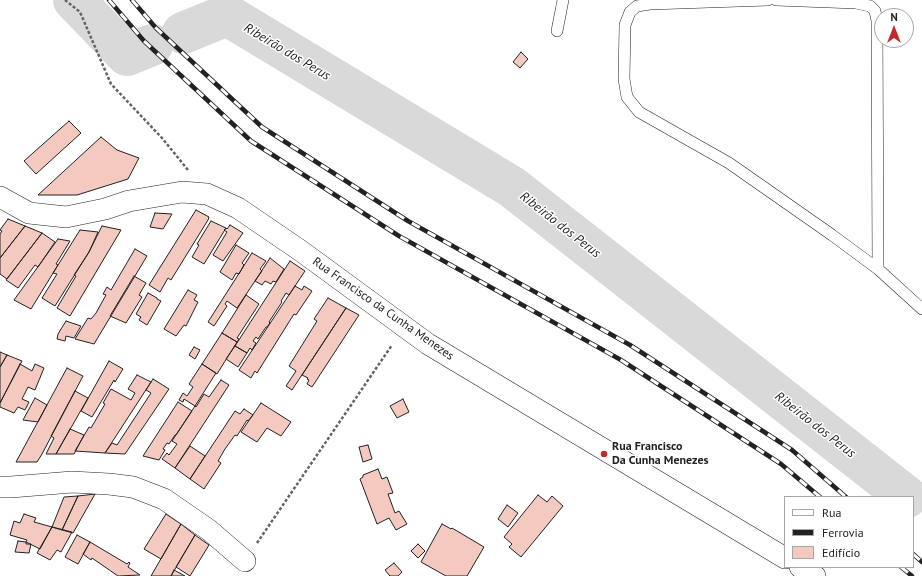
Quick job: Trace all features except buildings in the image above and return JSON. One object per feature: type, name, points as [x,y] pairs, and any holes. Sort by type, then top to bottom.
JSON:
[{"type":"street","name":"Rua Francisco da Cunha Menezes","points":[[0,197],[30,213],[66,217],[105,209],[129,201],[182,192],[207,194],[238,208],[301,251],[428,344],[784,557]]},
{"type":"street","points":[[0,487],[11,488],[72,482],[133,487],[164,499],[209,530],[245,561]]},
{"type":"street","points":[[802,568],[816,576]]},
{"type":"lane","points":[[557,31],[563,0]]},
{"type":"lane","points":[[768,0],[650,4],[637,6],[630,12],[625,25],[624,78],[627,97],[639,112],[729,163],[832,235],[878,269],[922,309]]},
{"type":"lane","points":[[776,0],[856,3],[870,6],[875,11],[877,20],[878,269]]},
{"type":"path","points":[[65,0],[80,12],[111,84],[162,138],[207,194]]},
{"type":"path","points":[[245,561],[405,327]]},
{"type":"waterway","name":"Ribeirão dos Perus","points":[[74,0],[127,55],[152,45]]},
{"type":"waterway","name":"Ribeirão dos Perus","points":[[183,33],[227,15],[512,187],[906,496]]},
{"type":"railway","points":[[109,0],[144,41],[251,141],[399,236],[621,360],[781,464],[819,496]]},
{"type":"railway","points":[[132,0],[156,28],[262,127],[408,221],[630,345],[792,450],[845,496]]},
{"type":"railway","points":[[914,555],[922,562]]},
{"type":"railway","points":[[902,568],[912,576]]},
{"type":"place","name":"Rua Francisco Da Cunha Menezes","points":[[604,454]]}]
